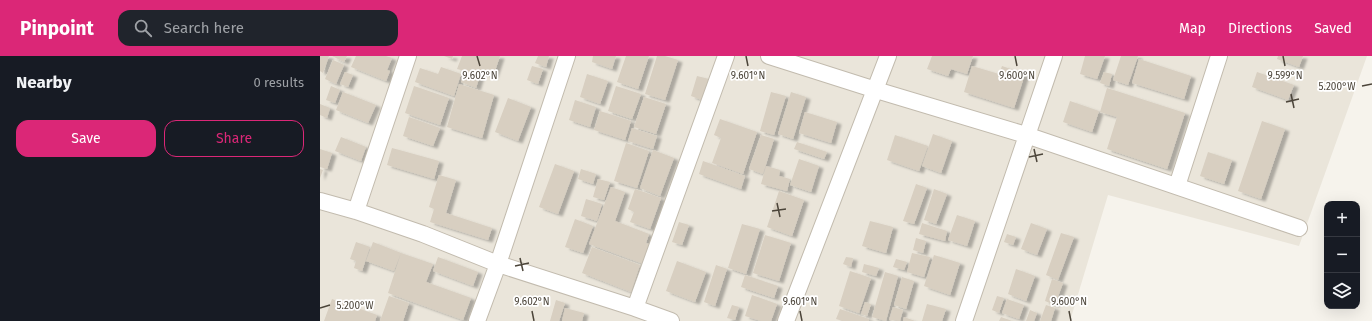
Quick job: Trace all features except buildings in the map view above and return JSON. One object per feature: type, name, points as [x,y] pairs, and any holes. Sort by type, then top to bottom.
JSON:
[{"type":"street","points":[[356,211],[408,56]]},
{"type":"street","points":[[477,321],[498,264],[567,56]]},
{"type":"street","points":[[635,308],[726,56]]},
{"type":"street","points":[[769,56],[1026,135],[1300,228]]},
{"type":"street","points":[[786,321],[888,56]]},
{"type":"street","points":[[964,321],[1054,56]]},
{"type":"street","points":[[1177,186],[1219,56]]},
{"type":"street","points":[[320,201],[356,211],[423,234],[498,264],[671,321]]},
{"type":"shaded area","points":[[320,56],[1367,56],[1299,246],[1108,195],[1070,321],[320,321]]}]
